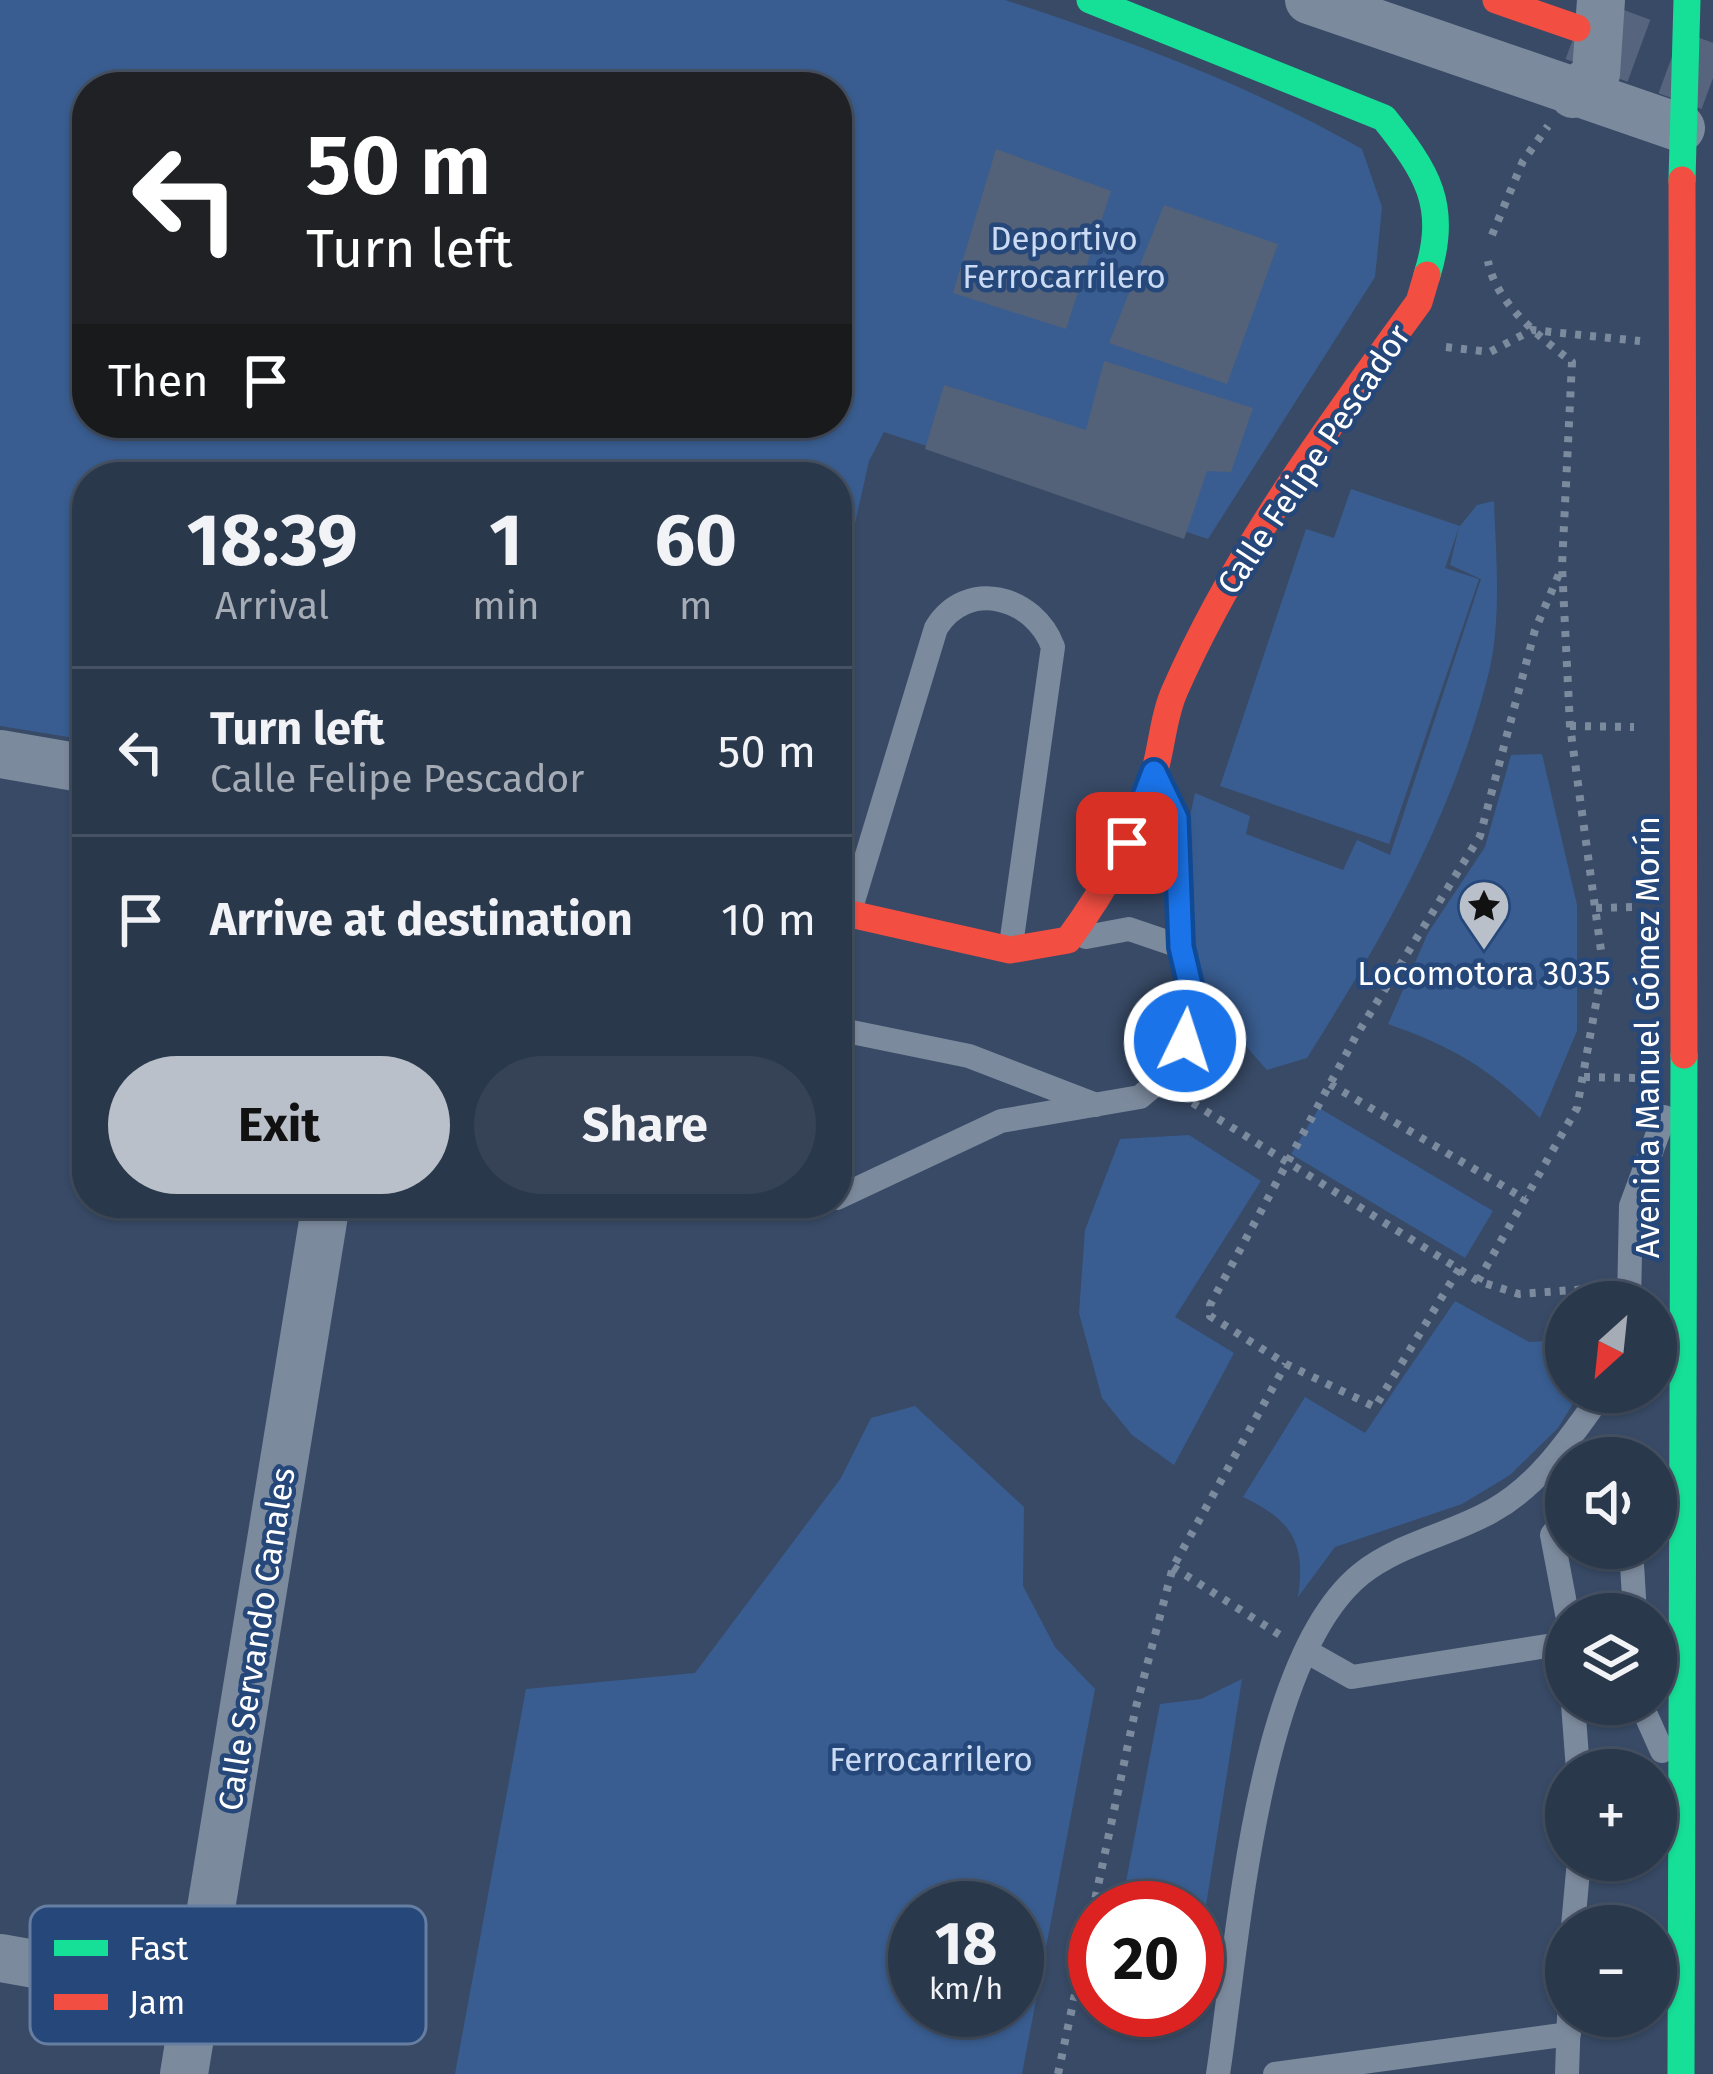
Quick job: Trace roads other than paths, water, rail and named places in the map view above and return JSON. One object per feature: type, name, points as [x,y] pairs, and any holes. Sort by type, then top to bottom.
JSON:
[{"type":"main road","name":"Calle Felipe Pescador","points":[[1068,940],[1114,878],[1154,772],[1172,695],[1230,577],[1306,458],[1419,302],[1439,238],[1435,199],[1416,158],[1384,118],[1265,66],[1090,0]]},
{"type":"main road","points":[[1496,0],[1589,14]]},
{"type":"main road","name":"Avenida Manuel Gómez Morín","points":[[1681,2074],[1686,341],[1681,128],[1687,0]]},
{"type":"main road","points":[[852,914],[1010,950],[1068,940]]},
{"type":"street","points":[[1309,0],[1387,22],[1573,94],[1681,128]]},
{"type":"street","points":[[1573,94],[1596,74],[1589,14]]},
{"type":"street","points":[[0,754],[72,766]]},
{"type":"street","name":"Calle Servando Canales","points":[[212,1906],[324,1218]]},
{"type":"street","points":[[0,1958],[30,1963]]},
{"type":"street","name":"Calle Servando Canales","points":[[184,2074],[189,2044]]},
{"type":"lane","points":[[852,885],[936,628],[948,608],[968,599],[1025,605],[1045,625],[1053,646],[1010,950]]},
{"type":"lane","points":[[852,1191],[1001,1121],[1140,1097],[1159,1081],[1185,1041],[1190,985],[1181,947],[1176,818],[1154,772]]},
{"type":"lane","points":[[1068,940],[1129,928],[1181,947]]},
{"type":"lane","points":[[852,1032],[969,1056],[1098,1106]]},
{"type":"lane","points":[[1629,1281],[1631,1206],[1644,1161],[1682,1077]]},
{"type":"lane","points":[[1218,2074],[1264,1787],[1284,1700],[1306,1651],[1358,1576],[1398,1551],[1495,1510],[1554,1460],[1588,1413]]},
{"type":"lane","points":[[1306,1651],[1352,1676],[1545,1646]]},
{"type":"lane","points":[[1651,1725],[1683,1792]]},
{"type":"lane","points":[[1275,2074],[1422,2063],[1545,2031]]},
{"type":"lane","points":[[1567,2074],[1569,2037]]},
{"type":"tunnel","points":[[1577,28],[1713,78]]},
{"type":"place","name":"Locomotora 3035","points":[[1484,952]]},
{"type":"park label","name":"Deportivo Ferrocarrilero","points":[[1064,257]]},
{"type":"park label","name":"Ferrocarrilero","points":[[931,1759]]}]
